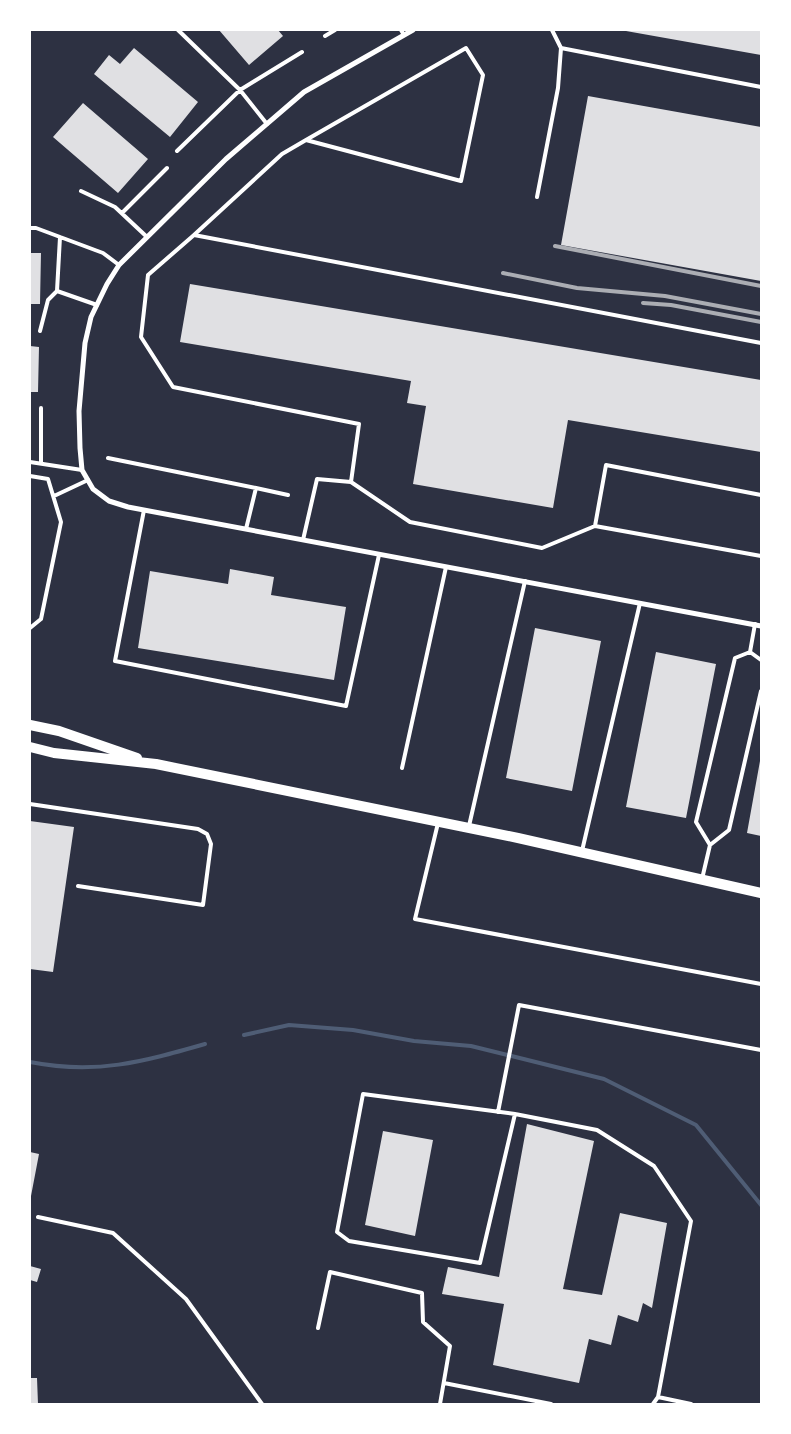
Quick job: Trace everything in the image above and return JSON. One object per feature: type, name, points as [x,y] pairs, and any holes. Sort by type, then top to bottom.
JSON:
[{"type":"main road","points":[[30,725],[59,731],[156,764]]},
{"type":"main road","points":[[30,748],[54,753],[156,764],[468,828],[761,893]]},
{"type":"street","points":[[413,30],[402,32],[304,92],[226,159],[119,265],[91,317],[84,351],[79,411],[82,470],[93,489],[109,501],[144,510],[758,625]]},
{"type":"lane","points":[[178,30],[240,90],[267,124]]},
{"type":"lane","points":[[325,36],[335,30]]},
{"type":"lane","points":[[537,197],[558,88],[561,48],[552,30]]},
{"type":"lane","points":[[306,140],[462,181],[483,75],[466,48],[306,140],[282,154],[148,275],[141,337],[173,387],[359,424],[352,482]]},
{"type":"lane","points":[[561,48],[761,87]]},
{"type":"lane","points":[[177,151],[240,90],[302,52]]},
{"type":"lane","points":[[122,213],[167,168]]},
{"type":"lane","points":[[81,191],[122,213],[148,237]]},
{"type":"lane","points":[[30,228],[36,228],[102,253],[119,265]]},
{"type":"lane","points":[[194,235],[761,343]]},
{"type":"lane","points":[[40,331],[48,300],[57,291],[60,237]]},
{"type":"lane","points":[[57,291],[97,305]]},
{"type":"lane","points":[[40,408],[40,463]]},
{"type":"lane","points":[[108,458],[288,495]]},
{"type":"lane","points":[[30,462],[82,470]]},
{"type":"lane","points":[[595,526],[606,465],[761,495]]},
{"type":"lane","points":[[30,476],[48,479],[61,522],[41,619],[30,628]]},
{"type":"lane","points":[[303,540],[317,479],[352,482],[410,522],[542,548],[595,526],[761,556]]},
{"type":"lane","points":[[54,496],[88,480]]},
{"type":"lane","points":[[246,529],[256,488]]},
{"type":"lane","points":[[144,510],[115,661],[346,706],[379,554]]},
{"type":"lane","points":[[402,768],[446,567]]},
{"type":"lane","points":[[468,828],[525,581]]},
{"type":"lane","points":[[582,853],[640,603]]},
{"type":"lane","points":[[750,652],[758,625]]},
{"type":"lane","points":[[750,652],[761,660]]},
{"type":"lane","points":[[710,845],[696,822],[735,658],[750,652]]},
{"type":"lane","points":[[702,880],[710,845],[729,830],[761,691]]},
{"type":"lane","points":[[30,804],[198,829],[207,834],[211,844],[203,905],[78,886]]},
{"type":"lane","points":[[438,822],[415,919],[761,984]]},
{"type":"lane","points":[[498,1112],[519,1005],[761,1050]]},
{"type":"lane","points":[[515,1114],[480,1263],[349,1241],[337,1232],[363,1094],[515,1114],[597,1130],[654,1166],[691,1221],[658,1397],[653,1404]]},
{"type":"lane","points":[[38,1217],[113,1233],[186,1299],[262,1404]]},
{"type":"lane","points":[[318,1328],[330,1272],[422,1293],[423,1322],[450,1346],[440,1404]]},
{"type":"lane","points":[[444,1383],[551,1404]]},
{"type":"lane","points":[[658,1397],[691,1404]]},
{"type":"building","points":[[219,30],[278,30],[283,36],[249,65]]},
{"type":"building","points":[[761,30],[761,55],[626,31]]},
{"type":"building","points":[[134,48],[198,102],[170,137],[94,74],[109,55],[120,64]]},
{"type":"building","points":[[588,96],[761,127],[761,281],[561,245]]},
{"type":"building","points":[[83,103],[148,159],[118,193],[53,137]]},
{"type":"building","points":[[30,253],[41,253],[40,304],[30,304]]},
{"type":"building","points":[[190,284],[761,380],[761,452],[568,420],[553,508],[413,484],[426,406],[407,403],[411,381],[180,342]]},
{"type":"building","points":[[30,346],[39,347],[38,392],[30,392]]},
{"type":"building","points":[[230,569],[274,577],[271,595],[346,607],[334,680],[138,648],[150,571],[228,584]]},
{"type":"building","points":[[535,628],[601,641],[572,791],[506,778]]},
{"type":"building","points":[[656,652],[716,664],[686,818],[626,807]]},
{"type":"building","points":[[761,761],[761,836],[747,833]]},
{"type":"building","points":[[30,821],[74,827],[53,972],[30,969]]},
{"type":"building","points":[[527,1124],[594,1141],[563,1289],[602,1295],[620,1213],[667,1223],[652,1308],[643,1303],[638,1322],[618,1315],[611,1345],[589,1339],[579,1383],[493,1365],[504,1304],[442,1294],[448,1267],[499,1277]]},
{"type":"building","points":[[383,1131],[433,1140],[415,1236],[365,1225]]},
{"type":"building","points":[[30,1152],[39,1154],[31,1196],[30,1196]]},
{"type":"building","points":[[30,1266],[41,1269],[37,1282],[30,1280]]},
{"type":"building","points":[[30,1378],[37,1378],[38,1404],[30,1404]]},
{"type":"waterway","points":[[244,1035],[289,1025],[353,1030],[414,1041],[471,1046],[604,1079],[696,1125],[761,1205]]},
{"type":"waterway","points":[[30,1062],[76,1067],[119,1065],[205,1044]]},
{"type":"railway","points":[[555,246],[761,286]]},
{"type":"railway","points":[[503,273],[577,288],[665,296],[761,314]]},
{"type":"railway","points":[[643,303],[671,305],[761,322]]}]
